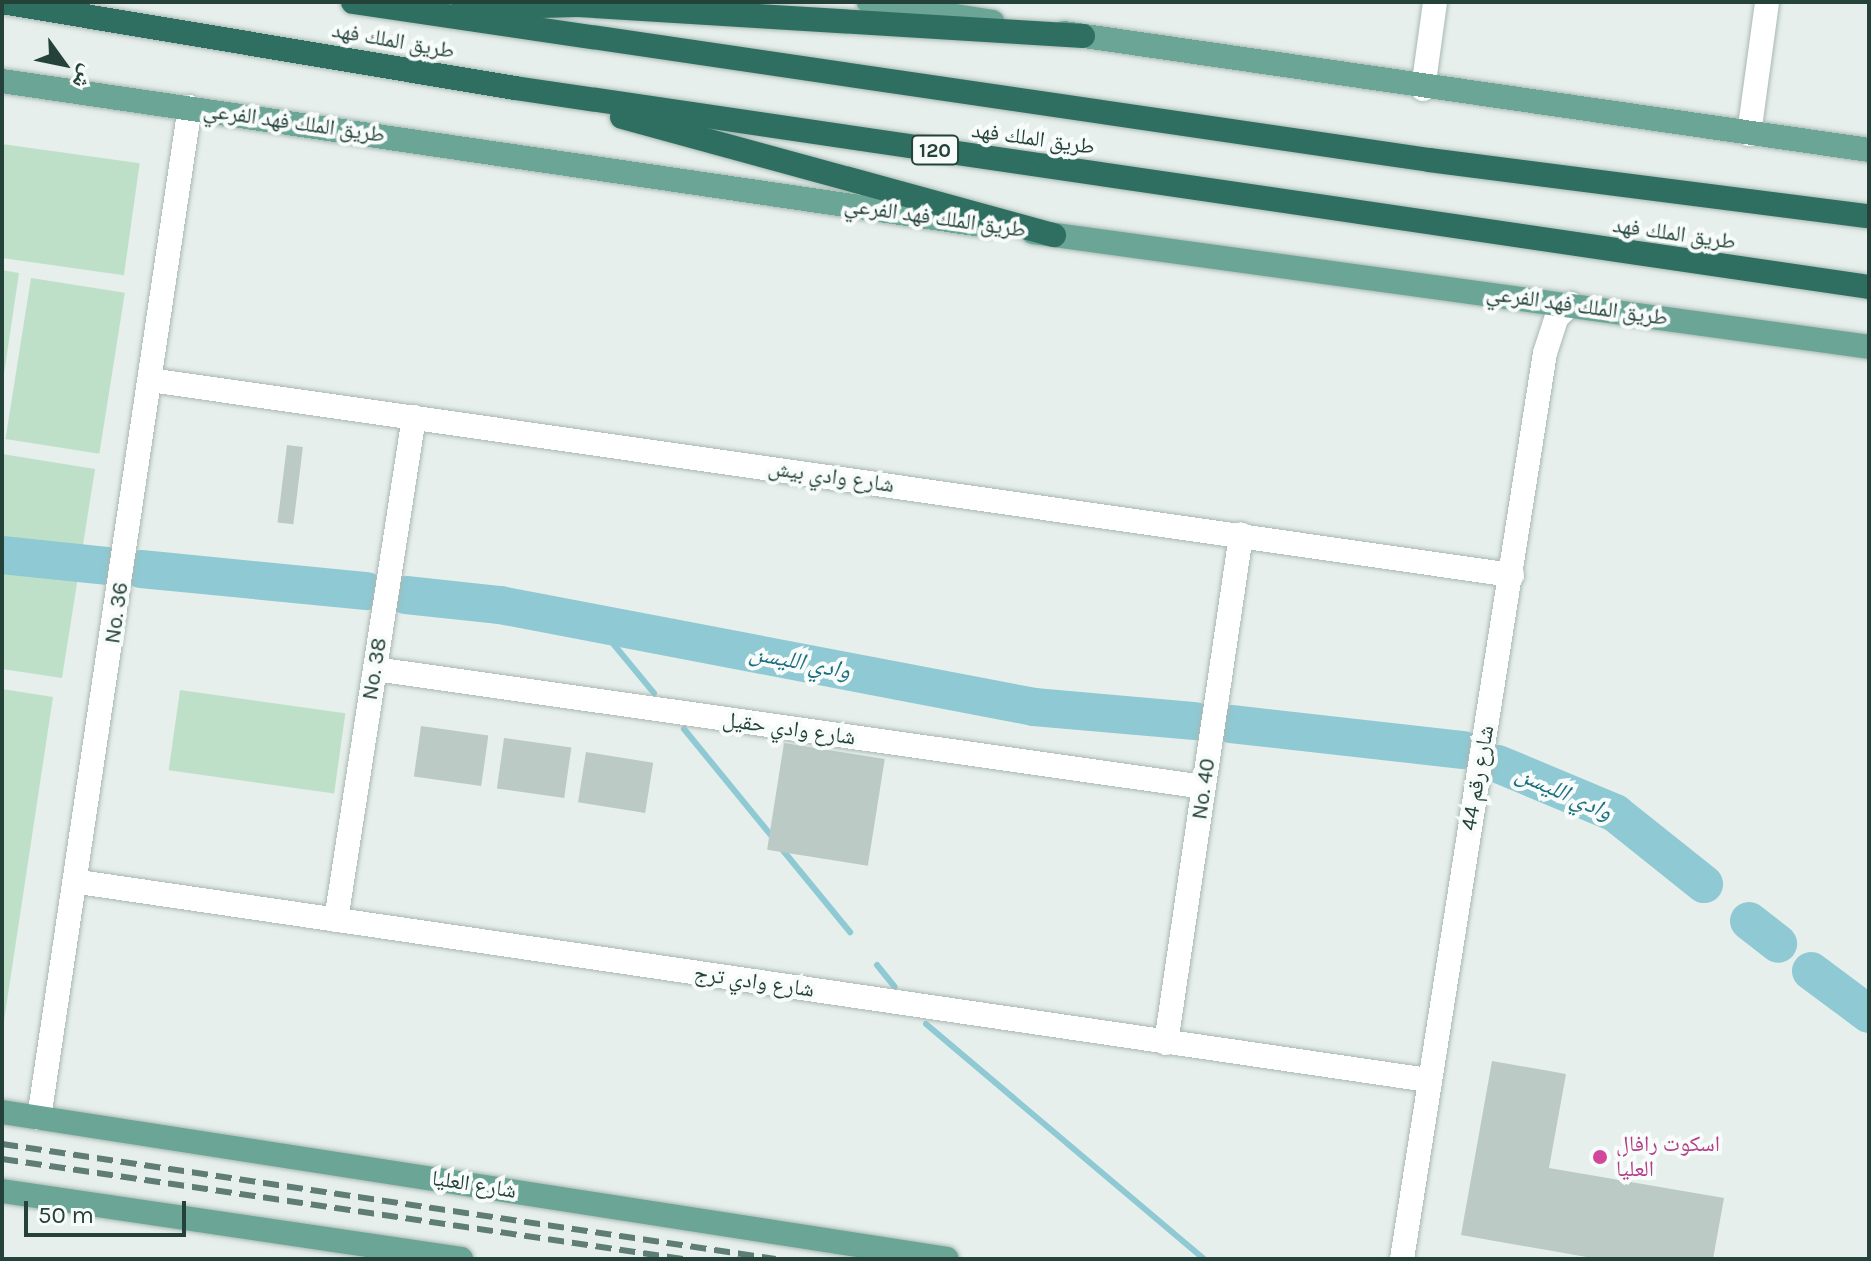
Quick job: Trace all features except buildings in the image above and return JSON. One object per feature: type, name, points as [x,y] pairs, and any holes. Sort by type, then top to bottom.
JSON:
[{"type":"highway","name":"طريق الملك فهد","points":[[2,2],[515,88],[1869,287]]},
{"type":"highway","name":"طريق الملك فهد","points":[[353,2],[1869,216]]},
{"type":"highway","points":[[397,9],[578,5],[1083,36]]},
{"type":"highway","points":[[2,12],[81,15]]},
{"type":"highway","points":[[515,88],[1054,235]]},
{"type":"main road","points":[[869,2],[1423,89],[1869,150]]},
{"type":"main road","name":"طريق الملك فهد الفرعي","points":[[2,81],[1054,235],[1869,347]]},
{"type":"main road","name":"شارع العليا","points":[[2,1112],[947,1259]]},
{"type":"main road","points":[[2,1191],[422,1256],[461,1259]]},
{"type":"street","points":[[1423,89],[1435,2]]},
{"type":"street","points":[[1749,134],[1767,2]]},
{"type":"street","name":"No. 36","points":[[39,1118],[79,882],[190,107]]},
{"type":"street","name":"شارع رقم 44","points":[[1402,1259],[1428,1080],[1550,331],[1571,304]]},
{"type":"street","name":"شارع وادي بيش","points":[[150,380],[1512,575]]},
{"type":"street","name":"No. 38","points":[[336,920],[414,417]]},
{"type":"street","name":"No. 40","points":[[1166,1043],[1241,535]]},
{"type":"street","name":"شارع وادي حقيل","points":[[375,669],[1204,787]]},
{"type":"street","name":"شارع وادي ترج","points":[[79,882],[1428,1080]]},
{"type":"green space","points":[[2,144],[140,163],[124,275],[2,258]]},
{"type":"green space","points":[[2,270],[19,273],[2,387]]},
{"type":"green space","points":[[31,278],[125,293],[99,454],[6,439]]},
{"type":"green space","points":[[2,454],[95,469],[62,678],[2,669]]},
{"type":"green space","points":[[2,689],[53,697],[2,1034]]},
{"type":"green space","points":[[180,690],[345,713],[334,793],[169,770]]},
{"type":"waterway","name":"وادي الليسن","points":[[2,555],[106,566]]},
{"type":"waterway","name":"وادي الليسن","points":[[141,569],[367,591]]},
{"type":"waterway","name":"وادي الليسن","points":[[406,595],[500,605],[1034,707],[1195,721]]},
{"type":"waterway","points":[[596,623],[654,693]]},
{"type":"waterway","name":"وادي الليسن","points":[[1231,724],[1464,750]]},
{"type":"waterway","points":[[684,729],[774,839]]},
{"type":"waterway","name":"وادي الليسن","points":[[1498,764],[1615,813],[1704,884]]},
{"type":"waterway","points":[[781,848],[850,932]]},
{"type":"waterway","name":"وادي الليسن","points":[[1749,921],[1778,944]]},
{"type":"waterway","points":[[877,965],[895,987]]},
{"type":"waterway","name":"وادي الليسن","points":[[1811,971],[1869,1014]]},
{"type":"waterway","points":[[926,1024],[1204,1259]]},
{"type":"railway","points":[[2,1144],[775,1259]]},
{"type":"railway","points":[[2,1159],[683,1259]]},
{"type":"place","name":"اسكوت رافال العليا","points":[[1600,1157]]}]
